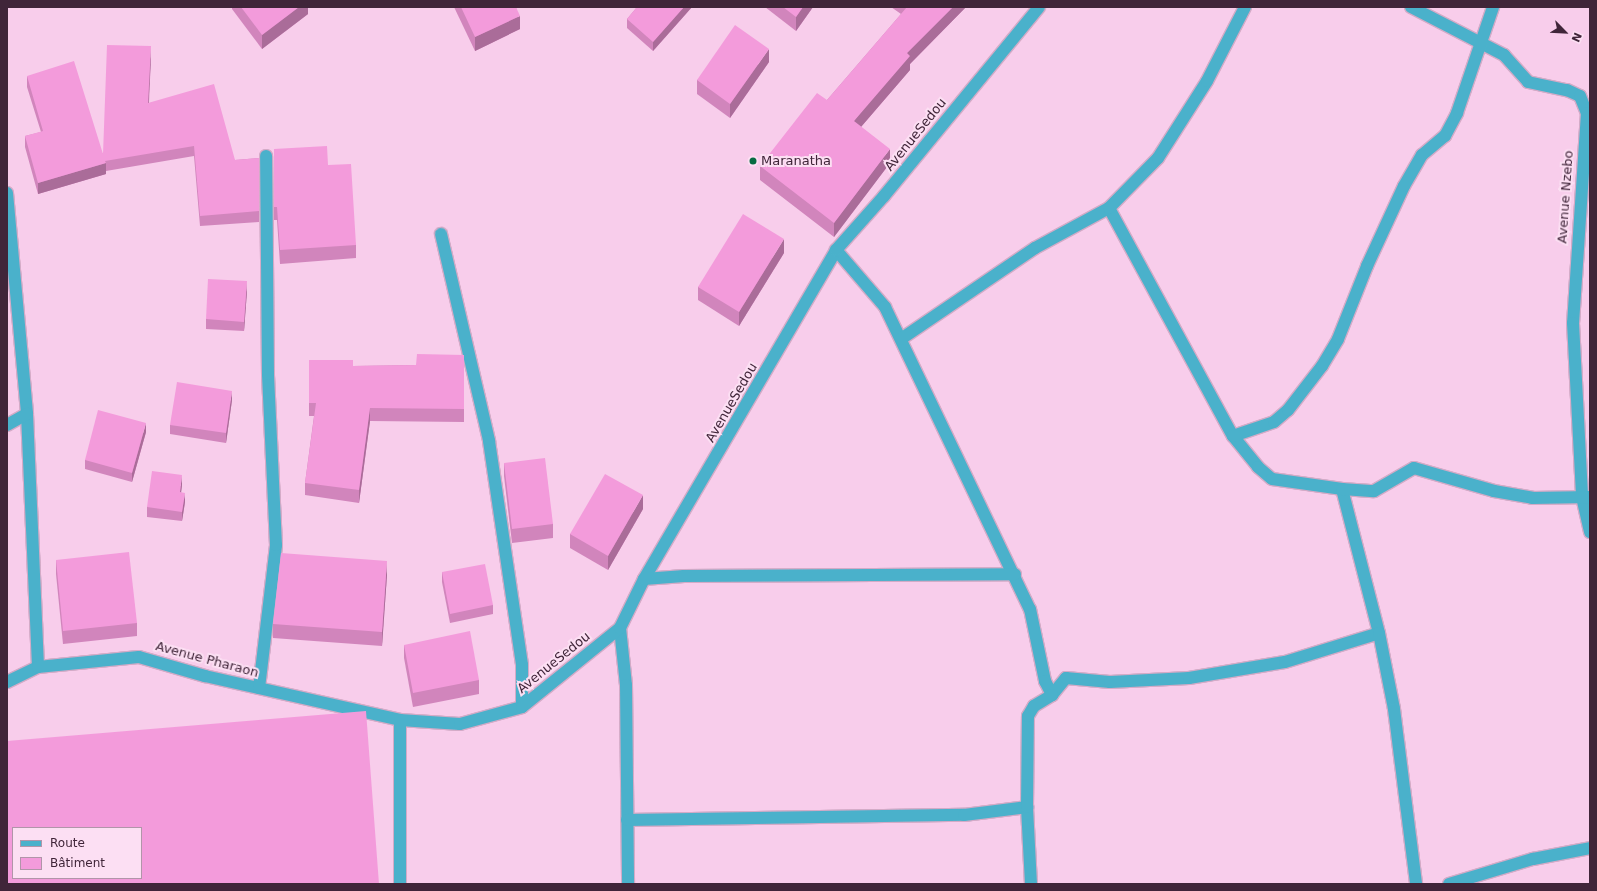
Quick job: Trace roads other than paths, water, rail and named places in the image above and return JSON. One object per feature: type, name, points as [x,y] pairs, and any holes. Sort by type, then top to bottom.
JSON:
[{"type":"street","points":[[901,340],[1035,248],[1109,208],[1158,158],[1207,81],[1245,7]]},
{"type":"street","name":"Avenue Nzebo","points":[[1411,7],[1480,45],[1504,55],[1528,82],[1566,90],[1580,96],[1587,112],[1573,323],[1586,497]]},
{"type":"street","points":[[1233,436],[1274,422],[1288,410],[1322,366],[1338,339],[1366,266],[1404,186],[1422,156],[1445,136],[1457,113],[1493,7]]},
{"type":"street","name":"AvenueSedou","points":[[400,720],[460,724],[522,707],[620,628],[644,580],[836,250],[884,196],[1032,9]]},
{"type":"street","points":[[259,688],[276,545],[268,374],[266,156]]},
{"type":"street","points":[[7,193],[27,414],[38,666]]},
{"type":"street","points":[[1109,208],[1233,436],[1258,467],[1272,479],[1342,489],[1374,491],[1414,468],[1494,491],[1532,498],[1586,497],[1590,532]]},
{"type":"street","points":[[441,234],[489,441],[522,666],[522,707]]},
{"type":"street","points":[[836,250],[885,307],[1030,609],[1045,681],[1052,695]]},
{"type":"street","points":[[7,425],[27,414]]},
{"type":"street","points":[[1342,489],[1379,633],[1394,709],[1416,884]]},
{"type":"street","points":[[644,580],[684,576],[1014,574]]},
{"type":"street","points":[[620,628],[626,685],[628,884]]},
{"type":"street","points":[[1030,884],[1027,807],[1028,716],[1034,706],[1052,695],[1066,678],[1110,682],[1189,678],[1285,662],[1379,633]]},
{"type":"street","name":"Avenue Pharaon","points":[[7,682],[38,666],[139,657],[259,688],[400,720]]},
{"type":"street","points":[[400,720],[400,884]]},
{"type":"street","points":[[627,820],[964,815],[1027,807]]},
{"type":"street","points":[[1449,884],[1533,859],[1590,848]]},
{"type":"place","name":"Maranatha","points":[[753,161]]}]
